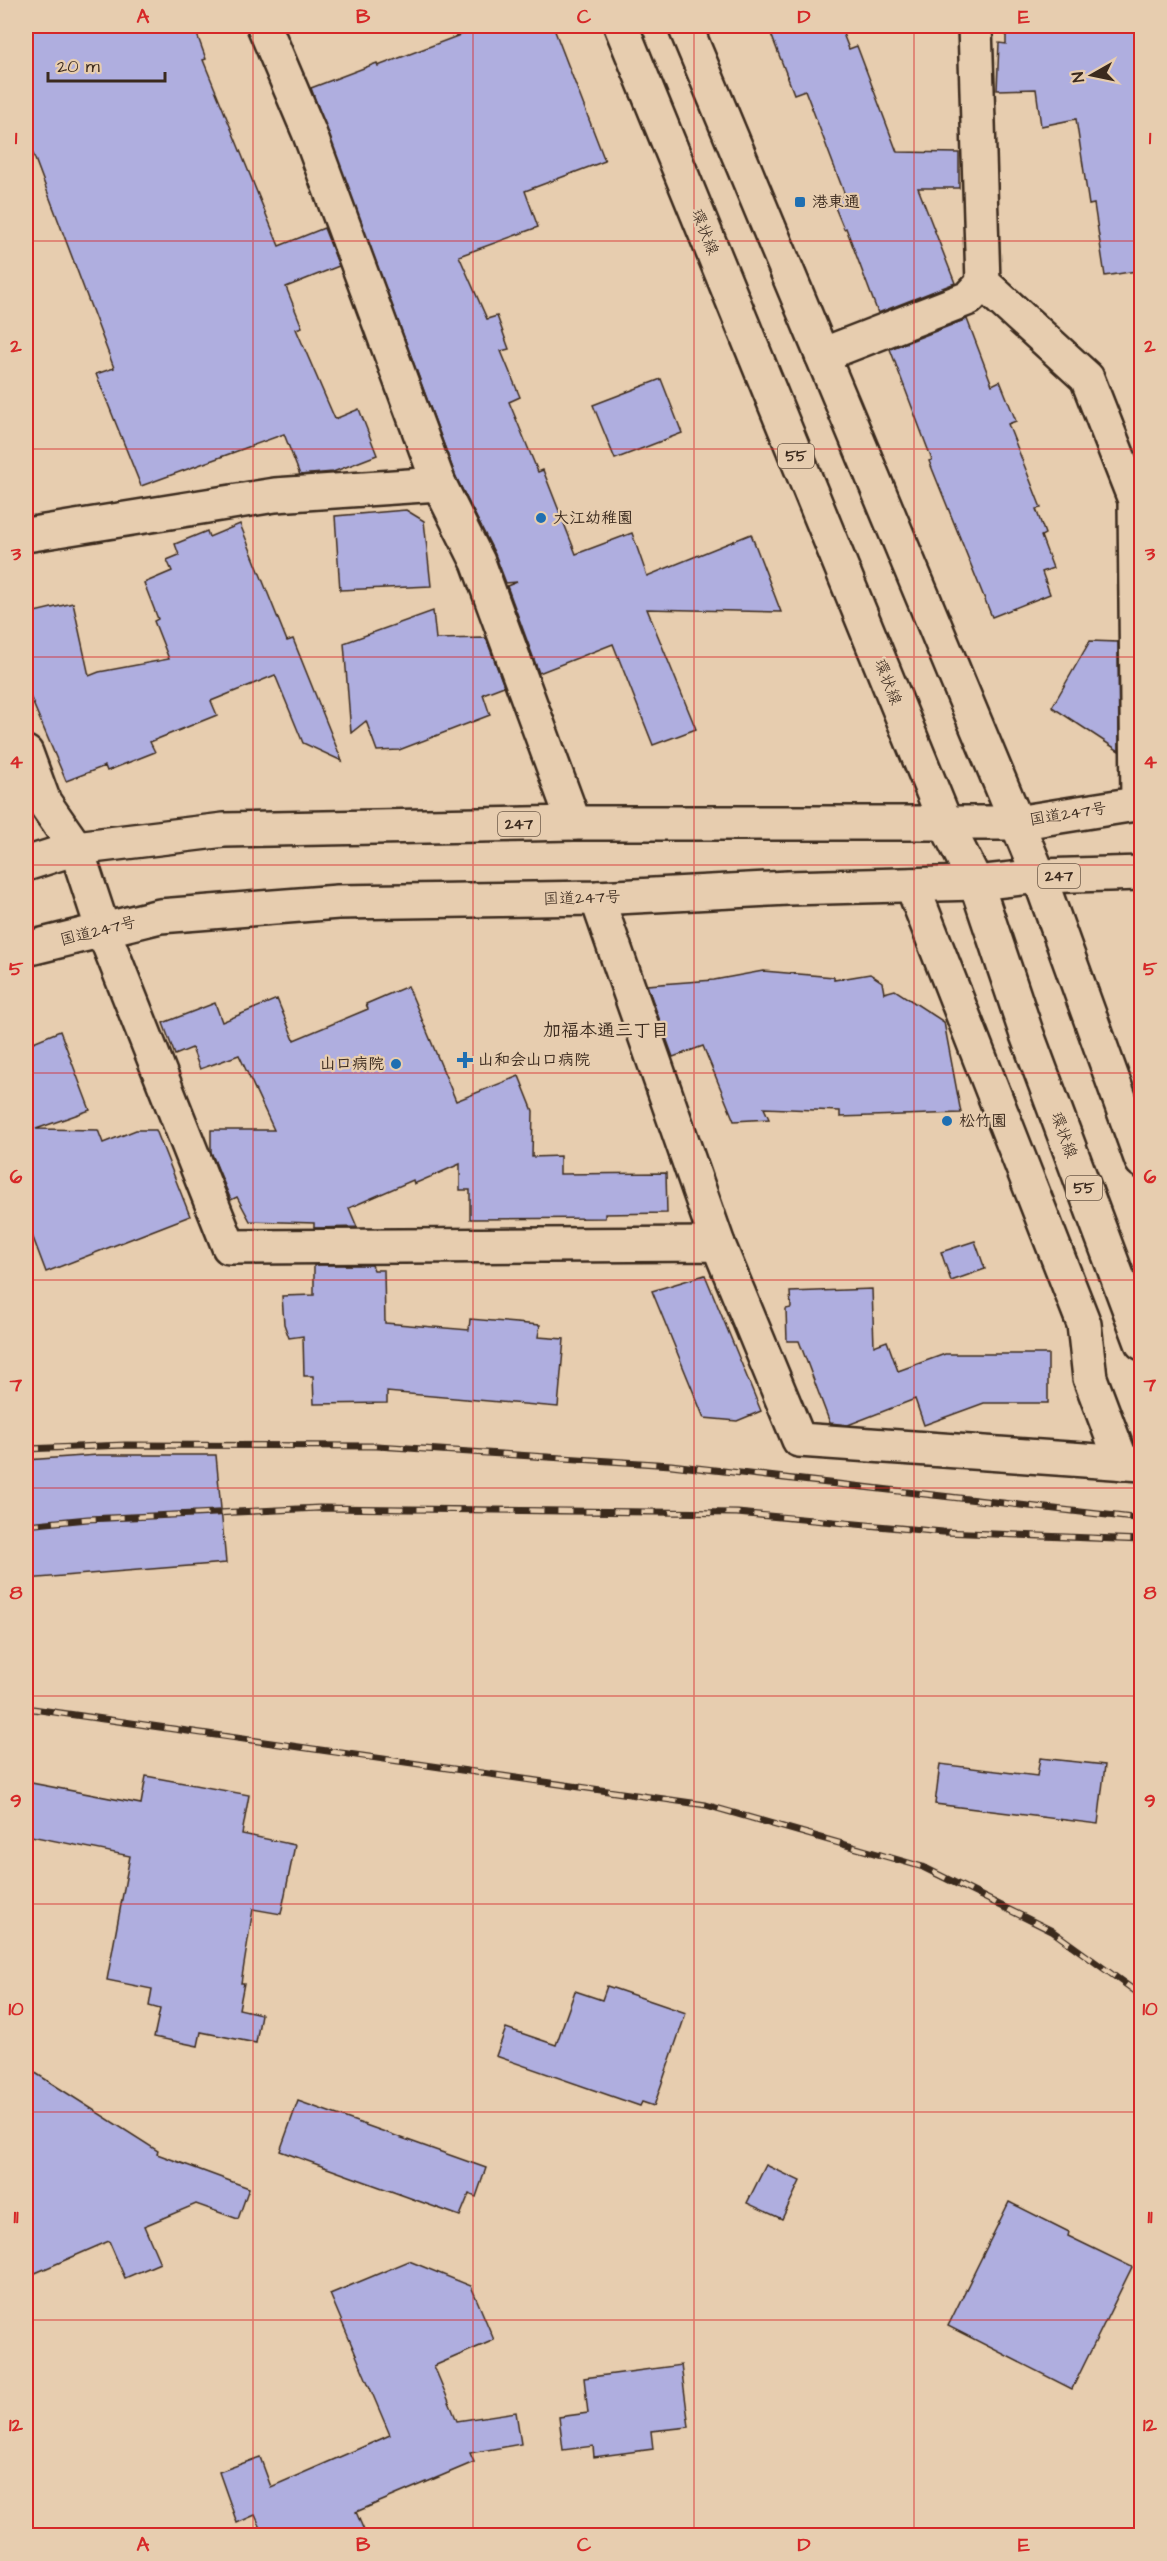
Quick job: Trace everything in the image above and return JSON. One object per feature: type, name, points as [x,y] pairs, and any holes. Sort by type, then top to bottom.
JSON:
[{"type":"main road","points":[[264,26],[309,132],[439,484],[478,562],[574,823]]},
{"type":"main road","name":"環状線","points":[[621,26],[946,824],[976,883],[1026,1032],[1142,1343]]},
{"type":"main road","points":[[685,26],[1040,876],[1142,1161]]},
{"type":"main road","points":[[822,355],[969,298],[983,283],[975,26]]},
{"type":"main road","points":[[983,283],[1087,378],[1135,500],[1140,803]]},
{"type":"main road","points":[[26,535],[275,495],[439,484]]},
{"type":"main road","points":[[26,753],[44,802],[76,848],[102,930],[229,1247],[718,1244]]},
{"type":"main road","name":"国道247号","points":[[26,864],[76,848],[224,830],[574,823],[1016,823],[1140,803]]},
{"type":"main road","name":"国道247号","points":[[26,949],[160,916],[339,902],[597,898],[788,888],[976,883],[1040,876],[1142,873]]},
{"type":"main road","points":[[912,885],[1084,1324],[1090,1378],[1132,1463]]},
{"type":"main road","points":[[597,898],[718,1244],[799,1440],[1132,1463]]},
{"type":"building","points":[[26,26],[194,26],[206,59],[203,60],[279,246],[324,228],[339,266],[286,287],[302,327],[296,329],[335,419],[359,409],[377,455],[333,472],[300,475],[284,434],[141,486],[96,374],[114,368],[26,135]]},
{"type":"building","points":[[484,26],[553,26],[605,161],[525,191],[538,227],[459,256],[487,319],[497,316],[509,349],[501,351],[520,397],[509,402],[538,472],[543,470],[576,554],[632,533],[647,576],[751,534],[781,612],[647,609],[696,729],[653,745],[613,644],[539,673],[507,586],[517,582],[506,583],[495,554],[456,477],[311,88],[377,63],[378,66]]},
{"type":"building","points":[[768,26],[840,26],[849,49],[857,46],[897,152],[959,153],[959,188],[918,188],[955,283],[878,313],[846,228],[844,229],[832,200],[845,195],[805,90],[794,94]]},
{"type":"building","points":[[1006,26],[1142,26],[1142,270],[1105,276],[1094,204],[1089,205],[1076,119],[1041,126],[1036,89],[997,90],[999,43],[1006,44]]},
{"type":"building","points":[[967,319],[992,385],[1000,381],[1016,421],[1008,424],[1041,508],[1036,509],[1045,534],[1041,536],[1053,568],[1042,572],[1050,594],[992,617],[929,461],[932,460],[890,349]]},
{"type":"building","points":[[661,379],[682,433],[615,459],[593,405]]},
{"type":"building","points":[[406,510],[424,521],[431,586],[340,590],[335,516]]},
{"type":"building","points":[[240,524],[287,641],[293,639],[342,761],[303,743],[275,675],[211,701],[217,715],[150,742],[155,752],[107,771],[105,766],[66,781],[30,696],[26,673],[26,614],[73,603],[89,676],[99,672],[169,659],[154,621],[158,619],[144,583],[172,571],[167,560],[179,555],[175,544],[207,531],[209,537]]},
{"type":"building","points":[[433,611],[436,639],[486,638],[504,686],[483,694],[490,715],[399,750],[377,751],[366,721],[351,733],[344,643]]},
{"type":"building","points":[[1090,641],[1118,642],[1119,751],[1052,707]]},
{"type":"building","points":[[763,971],[834,977],[834,980],[870,974],[882,982],[884,993],[895,990],[944,1022],[961,1113],[840,1117],[840,1111],[764,1108],[769,1119],[734,1121],[703,1046],[673,1057],[647,985],[714,980]]},
{"type":"building","points":[[408,986],[456,1101],[519,1076],[533,1111],[532,1157],[560,1156],[560,1174],[666,1173],[667,1213],[605,1214],[605,1218],[470,1219],[470,1190],[460,1190],[460,1164],[414,1184],[413,1180],[349,1208],[357,1227],[314,1228],[314,1223],[250,1221],[237,1197],[231,1200],[211,1152],[211,1130],[274,1130],[239,1055],[200,1069],[192,1048],[175,1055],[163,1023],[215,1003],[222,1022],[277,999],[294,1040],[368,1009],[366,1004]]},
{"type":"building","points":[[60,1031],[90,1110],[36,1129],[98,1130],[103,1143],[136,1130],[156,1130],[190,1216],[46,1272],[26,1219],[26,1045]]},
{"type":"building","points":[[975,1241],[985,1269],[951,1281],[941,1252]]},
{"type":"building","points":[[314,1265],[372,1265],[374,1270],[384,1270],[385,1323],[469,1330],[470,1319],[540,1325],[538,1337],[564,1339],[558,1407],[387,1392],[387,1403],[314,1404],[313,1376],[304,1376],[303,1336],[289,1338],[284,1324],[282,1296],[314,1295]]},
{"type":"building","points":[[705,1275],[761,1411],[737,1421],[704,1418],[652,1291]]},
{"type":"building","points":[[872,1289],[874,1346],[887,1341],[898,1371],[945,1354],[1048,1354],[1048,1403],[984,1403],[924,1425],[915,1399],[848,1425],[830,1423],[799,1341],[787,1341],[786,1309],[791,1308],[790,1292]]},
{"type":"building","points":[[98,1455],[216,1455],[226,1563],[26,1579],[26,1460]]},
{"type":"building","points":[[1040,1758],[1105,1765],[1098,1824],[935,1804],[940,1764],[1037,1776]]},
{"type":"building","points":[[146,1776],[249,1795],[242,1834],[295,1845],[281,1914],[253,1909],[239,2009],[261,2014],[256,2043],[201,2032],[198,2046],[154,2037],[160,2009],[149,2006],[152,1989],[107,1980],[130,1856],[26,1835],[26,1782],[141,1804]]},
{"type":"building","points":[[607,1986],[686,2013],[654,2106],[642,2102],[640,2106],[496,2056],[506,2028],[556,2045],[575,1991],[602,2000]]},
{"type":"building","points":[[26,2067],[158,2151],[157,2154],[249,2188],[238,2219],[196,2204],[144,2226],[160,2263],[125,2278],[109,2241],[26,2277]]},
{"type":"building","points":[[298,2101],[486,2168],[476,2197],[469,2194],[460,2216],[280,2151]]},
{"type":"building","points":[[766,2165],[800,2181],[782,2219],[747,2203]]},
{"type":"building","points":[[1009,2202],[1069,2232],[1068,2236],[1132,2267],[1072,2389],[948,2326]]},
{"type":"building","points":[[409,2261],[471,2286],[494,2340],[434,2366],[457,2421],[516,2412],[521,2444],[470,2453],[474,2462],[356,2512],[366,2535],[264,2535],[255,2515],[237,2523],[219,2472],[260,2457],[271,2487],[390,2435],[330,2294]]},
{"type":"building","points":[[681,2365],[689,2427],[651,2431],[653,2449],[594,2457],[593,2446],[563,2450],[559,2417],[588,2413],[584,2378]]},
{"type":"railway","points":[[26,1449],[125,1445],[377,1446],[671,1465],[1142,1519]]},
{"type":"railway","points":[[26,1525],[88,1519],[319,1508],[737,1513],[943,1532],[1142,1540]]},
{"type":"railway","points":[[26,1708],[706,1805],[923,1867],[1052,1931],[1142,1996]]},
{"type":"place","name":"港東通","points":[[800,202]]},
{"type":"place","name":"大江幼稚園","points":[[541,518]]},
{"type":"place","name":"山和会山口病院","points":[[465,1060]]},
{"type":"place","name":"山口病院","points":[[396,1064]]},
{"type":"place","name":"松竹園","points":[[947,1121]]},
{"type":"district","name":"加福本通三丁目","points":[[606,1030]]}]
